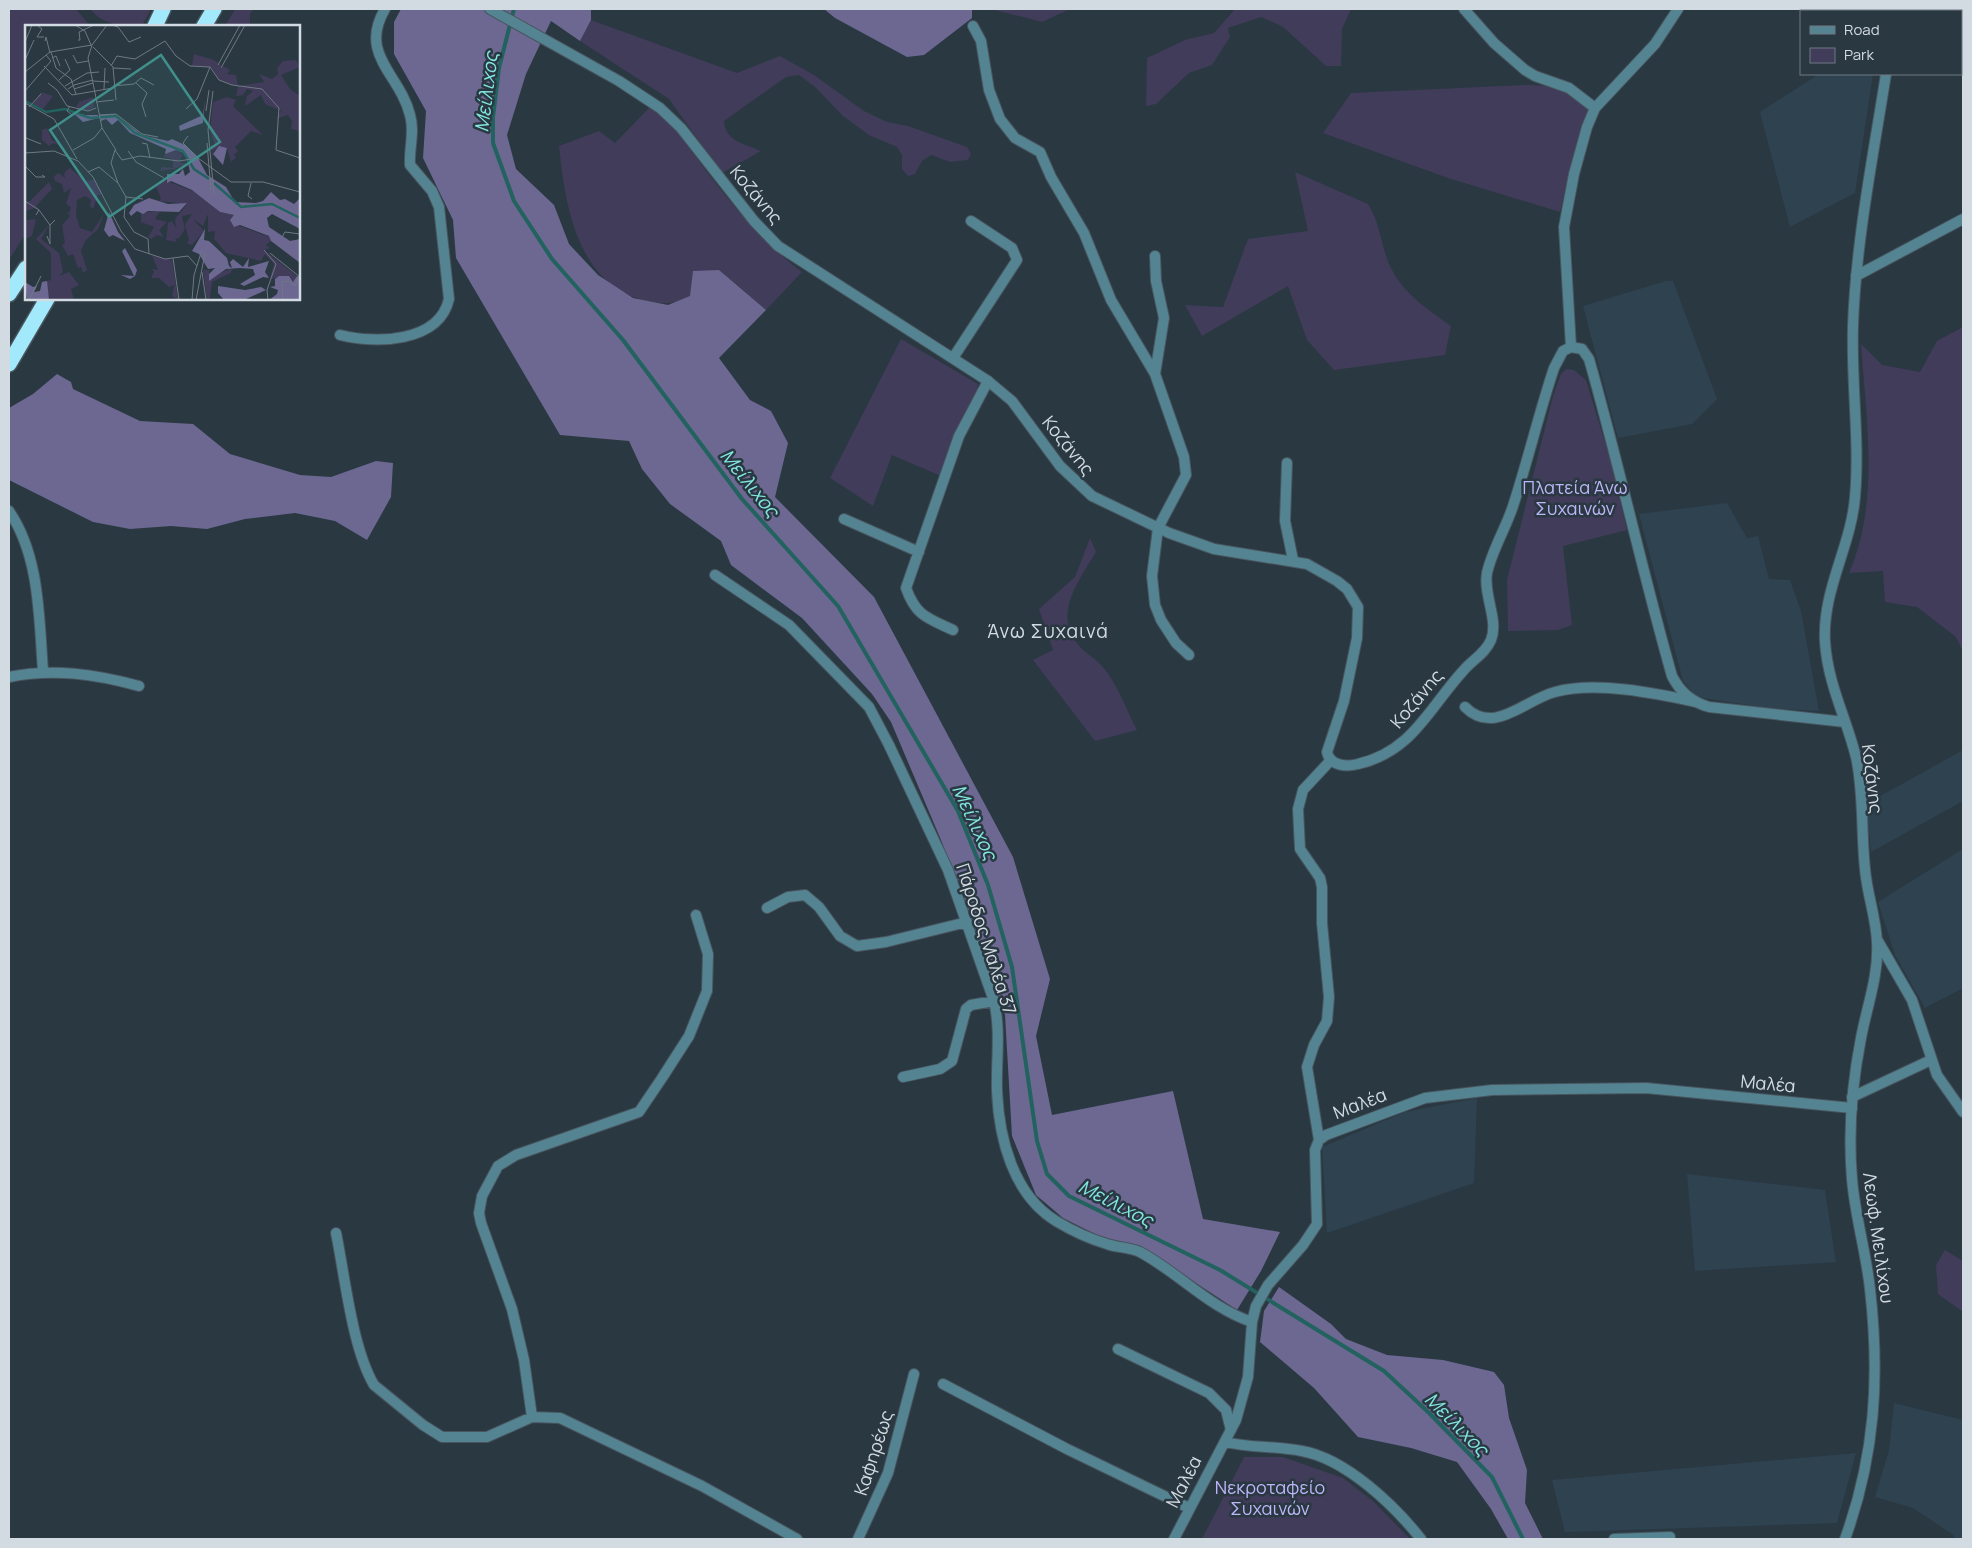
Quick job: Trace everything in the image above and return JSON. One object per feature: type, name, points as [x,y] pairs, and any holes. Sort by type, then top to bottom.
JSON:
[{"type":"highway","points":[[156,25],[164,9]]},
{"type":"highway","points":[[205,25],[214,9]]},
{"type":"highway","points":[[9,294],[25,270]]},
{"type":"highway","points":[[9,364],[46,300]]},
{"type":"street","points":[[340,335],[355,339],[383,339],[414,334],[436,322],[445,312],[449,299],[440,207],[432,190],[410,165],[413,132],[408,108],[396,83],[376,51],[376,31],[384,9]]},
{"type":"street","name":"Κοζάνης","points":[[490,9],[537,33],[620,81],[660,108],[680,128],[754,221],[778,246],[988,381],[1018,408],[1060,466],[1084,490],[1114,509],[1220,551],[1293,560],[1312,567],[1343,585],[1352,596],[1359,612],[1354,659],[1344,701],[1327,752],[1331,760],[1341,766],[1361,764],[1405,741],[1426,720],[1464,669],[1488,646],[1493,630],[1487,593],[1487,573],[1514,506],[1554,368],[1563,351],[1570,347]]},
{"type":"street","points":[[1464,9],[1494,43],[1524,70],[1569,88],[1595,108]]},
{"type":"street","points":[[1678,9],[1655,44],[1595,108],[1580,151],[1564,227],[1570,347],[1584,351],[1589,359],[1610,432],[1650,597],[1672,676],[1682,692],[1696,702]]},
{"type":"street","points":[[973,26],[983,48],[989,90],[1000,120],[1014,138],[1040,152],[1051,177],[1088,240],[1116,312],[1155,374],[1184,457],[1186,474],[1158,528],[1152,576],[1155,604],[1167,632],[1189,655]]},
{"type":"street","name":"Κοζάνης","points":[[1886,75],[1856,276],[1853,330],[1856,453],[1855,500],[1849,533],[1831,585],[1825,624],[1830,676],[1858,771],[1865,875],[1877,940],[1912,1000],[1931,1060],[1944,1088],[1963,1112]]},
{"type":"street","points":[[1856,276],[1963,218]]},
{"type":"street","points":[[953,358],[1017,260],[1012,248],[971,221]]},
{"type":"street","points":[[1155,374],[1164,318],[1156,281],[1156,256]]},
{"type":"street","points":[[953,630],[922,616],[912,606],[906,588],[960,436],[988,381]]},
{"type":"street","points":[[1287,463],[1285,521],[1293,560]]},
{"type":"street","points":[[9,511],[23,540],[32,571],[39,611],[43,672]]},
{"type":"street","points":[[844,519],[919,552]]},
{"type":"street","name":"Πάροδος Μαλέα 37","points":[[715,574],[789,625],[869,707],[935,843],[967,922],[994,1001],[998,1021],[998,1104],[1004,1141],[1017,1176],[1030,1199],[1056,1221],[1107,1244],[1134,1249],[1230,1313],[1252,1322]]},
{"type":"street","points":[[9,677],[43,672],[96,675],[138,686]]},
{"type":"street","points":[[1465,707],[1474,715],[1484,719],[1498,718],[1555,692],[1578,688],[1615,689],[1696,702],[1714,708],[1845,722]]},
{"type":"street","points":[[1319,1140],[1307,1067],[1314,1044],[1327,1021],[1329,996],[1322,923],[1322,887],[1317,874],[1300,849],[1298,809],[1304,790],[1331,760]]},
{"type":"street","points":[[767,908],[788,896],[805,895],[819,907],[840,936],[857,946],[886,942],[967,922]]},
{"type":"street","points":[[532,1417],[524,1360],[512,1309],[481,1224],[479,1209],[482,1196],[495,1170],[509,1159],[593,1126],[639,1112],[689,1036],[708,991],[708,954],[696,915]]},
{"type":"street","name":"Λεωφ. Μειλίχου","points":[[1845,1539],[1864,1475],[1873,1426],[1875,1402],[1870,1290],[1852,1180],[1852,1097],[1875,972],[1877,940]]},
{"type":"street","points":[[903,1077],[946,1066],[954,1056],[966,1009],[971,1005],[994,1001]]},
{"type":"street","points":[[1852,1097],[1931,1060]]},
{"type":"street","name":"Μαλέα","points":[[1174,1539],[1231,1432],[1247,1385],[1252,1322],[1258,1302],[1266,1288],[1303,1245],[1317,1224],[1315,1150],[1319,1140],[1342,1128],[1425,1098],[1492,1090],[1646,1088],[1852,1108]]},
{"type":"street","points":[[336,1233],[359,1348],[368,1375],[374,1385],[427,1428],[442,1436],[487,1437],[532,1417],[550,1417],[573,1423],[702,1486],[798,1539]]},
{"type":"street","points":[[1118,1349],[1209,1393],[1226,1410],[1231,1432]]},
{"type":"street","name":"Καφηρέως","points":[[862,1538],[888,1473],[914,1374]]},
{"type":"street","points":[[943,1384],[1067,1450],[1189,1508]]},
{"type":"street","points":[[1225,1442],[1304,1451],[1333,1462],[1351,1473],[1392,1508],[1421,1539]]},
{"type":"street","points":[[1614,1539],[1670,1537]]},
{"type":"shaded area","points":[[401,9],[591,9],[591,20],[580,41],[551,21],[526,74],[507,135],[516,169],[554,205],[569,244],[598,275],[633,298],[668,305],[690,296],[693,271],[719,270],[766,310],[719,358],[750,400],[771,411],[788,443],[775,497],[874,597],[1013,857],[1050,979],[1036,1036],[1052,1115],[1173,1091],[1203,1219],[1280,1232],[1261,1271],[1237,1310],[1141,1247],[1099,1236],[1063,1218],[1036,1195],[1012,1136],[1005,1015],[941,840],[891,722],[872,694],[802,618],[731,565],[721,541],[670,504],[642,469],[629,441],[560,435],[456,258],[453,220],[423,158],[426,111],[394,54],[394,22]]},
{"type":"shaded area","points":[[824,9],[972,9],[972,18],[924,55],[907,57],[835,18]]},
{"type":"shaded area","points":[[1817,75],[1873,75],[1855,193],[1790,227],[1760,112]]},
{"type":"shaded area","points":[[1666,281],[1673,281],[1717,399],[1692,424],[1618,438],[1583,306]]},
{"type":"shaded area","points":[[57,374],[71,382],[73,389],[140,421],[193,424],[230,454],[300,475],[331,477],[376,461],[393,463],[391,497],[367,540],[335,521],[295,513],[245,519],[207,529],[171,526],[130,529],[93,522],[9,480],[9,408],[33,394]]},
{"type":"shaded area","points":[[1727,503],[1747,538],[1758,536],[1769,579],[1790,580],[1801,611],[1819,711],[1767,708],[1697,697],[1683,681],[1639,514]]},
{"type":"shaded area","points":[[1963,750],[1963,801],[1871,852],[1866,804]]},
{"type":"shaded area","points":[[1963,849],[1963,988],[1925,1008],[1895,955],[1878,902]]},
{"type":"shaded area","points":[[1477,1098],[1474,1183],[1327,1233],[1322,1147],[1405,1112]]},
{"type":"shaded area","points":[[1687,1174],[1825,1190],[1836,1262],[1695,1271]]},
{"type":"shaded area","points":[[1279,1287],[1331,1324],[1346,1339],[1387,1355],[1443,1360],[1494,1372],[1504,1385],[1509,1418],[1527,1470],[1525,1503],[1543,1539],[1508,1539],[1491,1509],[1457,1462],[1411,1448],[1358,1437],[1314,1388],[1260,1342],[1264,1311]]},
{"type":"shaded area","points":[[1894,1403],[1963,1420],[1963,1539],[1956,1539],[1952,1534],[1913,1508],[1875,1497],[1889,1450]]},
{"type":"shaded area","points":[[1856,1453],[1837,1523],[1565,1532],[1552,1480]]},
{"type":"green space","points":[[9,9],[76,9],[89,25],[25,25],[25,235],[9,260]]},
{"type":"green space","points":[[90,9],[151,9],[143,25],[114,24],[95,15]]},
{"type":"green space","points":[[235,9],[254,9],[250,13],[250,25],[226,25]]},
{"type":"green space","points":[[991,9],[1070,9],[1042,22]]},
{"type":"green space","points":[[1235,9],[1351,9],[1342,29],[1341,66],[1326,66],[1283,27],[1261,17],[1228,28],[1230,37],[1212,65],[1189,73],[1156,104],[1146,106],[1147,58],[1185,40],[1214,33]]},
{"type":"green space","points":[[591,20],[737,73],[780,56],[814,75],[864,111],[887,122],[908,126],[967,147],[971,154],[968,160],[950,162],[931,155],[922,161],[915,174],[908,176],[902,169],[902,155],[897,147],[869,135],[843,116],[815,87],[799,75],[786,77],[724,121],[725,128],[732,137],[743,144],[761,151],[722,173],[669,99],[580,41]]},
{"type":"green space","points":[[1524,85],[1552,87],[1573,97],[1589,109],[1574,154],[1560,212],[1448,178],[1323,133],[1351,93]]},
{"type":"green space","points":[[652,105],[665,116],[712,179],[745,219],[802,272],[766,310],[719,270],[691,296],[675,302],[659,303],[647,301],[623,292],[605,279],[590,261],[579,240],[571,217],[565,193],[559,146],[599,131],[615,143]]},
{"type":"green space","points":[[1295,172],[1368,204],[1376,220],[1388,262],[1397,279],[1418,301],[1451,326],[1445,355],[1334,370],[1307,340],[1288,286],[1202,336],[1185,305],[1223,307],[1248,239],[1308,231]]},
{"type":"green space","points":[[1963,327],[1963,652],[1956,637],[1917,607],[1885,602],[1883,571],[1849,573],[1859,546],[1865,518],[1868,489],[1868,431],[1861,344],[1882,365],[1920,372],[1937,341]]},
{"type":"green space","points":[[901,339],[978,384],[977,395],[941,476],[892,455],[873,506],[830,478]]},
{"type":"green space","name":"Πλατεία Άνω Συχαινών","points":[[1566,369],[1574,370],[1586,380],[1610,459],[1627,530],[1563,546],[1572,625],[1558,630],[1508,631],[1507,580],[1553,396],[1561,374]]},
{"type":"green space","points":[[1090,538],[1096,552],[1077,584],[1068,607],[1070,631],[1079,646],[1107,672],[1117,688],[1137,730],[1095,741],[1033,660],[1053,650],[1039,609],[1075,577]]},
{"type":"green space","points":[[1945,1250],[1963,1261],[1963,1312],[1938,1294],[1936,1265]]},
{"type":"green space","name":"Νεκροταφείο Συχαινών","points":[[1244,1457],[1283,1457],[1343,1478],[1373,1501],[1410,1539],[1202,1539]]},
{"type":"waterway","name":"Μείλιχος","points":[[514,9],[499,68],[493,117],[493,143],[514,201],[552,259],[623,340],[742,499],[838,606],[958,811],[988,885],[1012,967],[1037,1141],[1047,1174],[1069,1196],[1220,1270],[1384,1371],[1427,1411],[1492,1477],[1523,1539]]},
{"type":"district","name":"Άνω Συχαινά","points":[[1048,631]]}]
